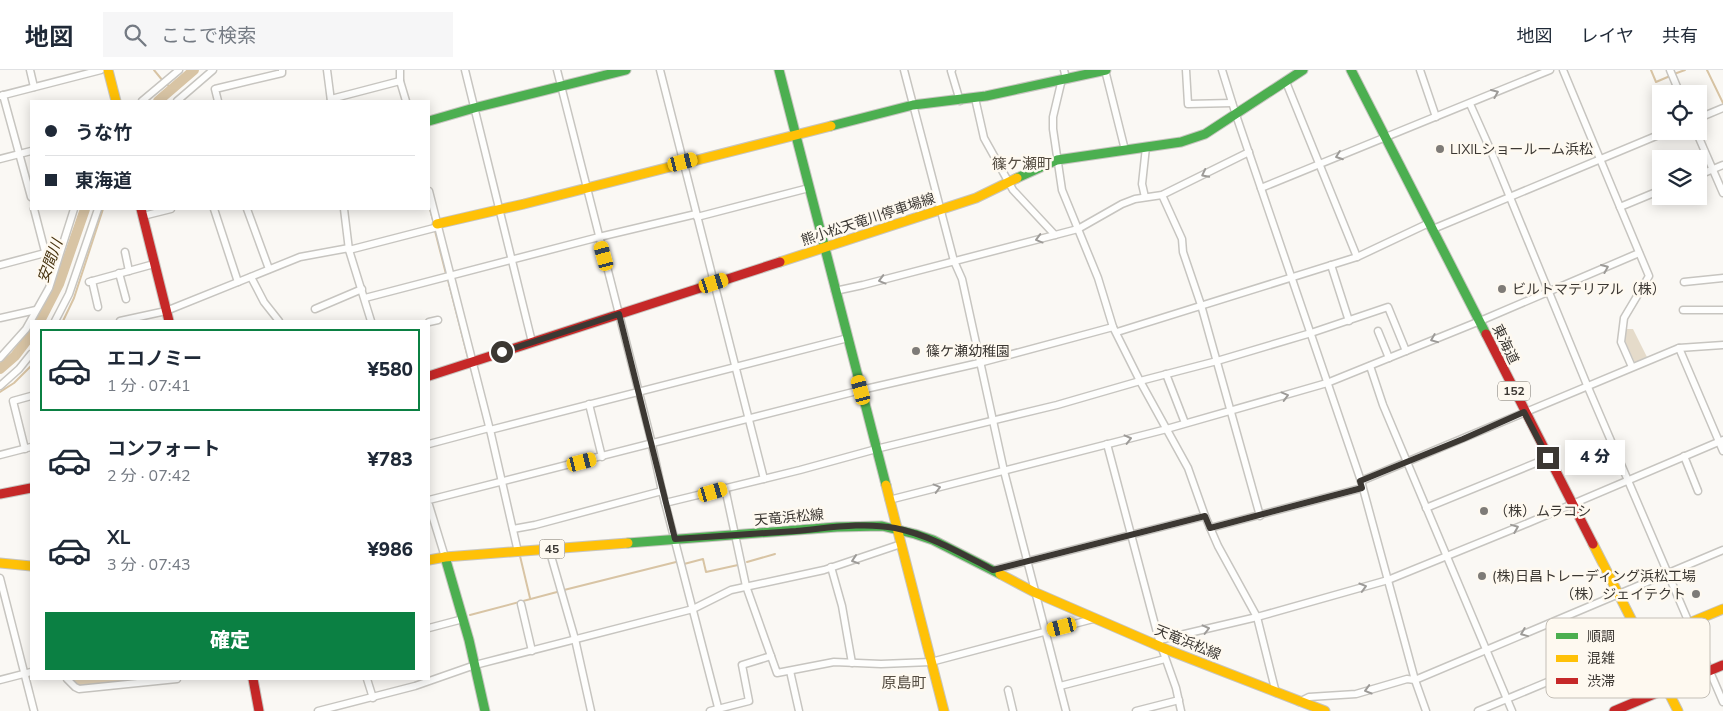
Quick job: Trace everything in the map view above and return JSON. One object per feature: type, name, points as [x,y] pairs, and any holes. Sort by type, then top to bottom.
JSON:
[{"type":"main road","points":[[108,70],[116,100]]},
{"type":"main road","points":[[430,121],[626,70]]},
{"type":"main road","points":[[779,70],[944,711]]},
{"type":"main road","points":[[438,225],[913,105],[945,103],[975,98],[1064,76],[1106,70]]},
{"type":"main road","name":"熊小松天竜川停車場線","points":[[430,376],[976,198],[1057,160],[1146,148],[1195,139],[1236,115],[1304,70]]},
{"type":"main road","name":"東海道","points":[[1351,70],[1630,618]]},
{"type":"main road","points":[[142,212],[169,320]]},
{"type":"main road","points":[[0,494],[30,488]]},
{"type":"main road","name":"天竜浜松線","points":[[430,560],[445,557],[846,526],[896,529],[954,549],[1036,592],[1095,619],[1160,643],[1276,694],[1325,711]]},
{"type":"main road","points":[[445,557],[475,665],[485,711]]},
{"type":"main road","points":[[0,563],[30,566]]},
{"type":"main road","points":[[1702,618],[1723,609]]},
{"type":"main road","points":[[1710,671],[1723,665]]},
{"type":"main road","points":[[252,680],[258,711]]},
{"type":"main road","points":[[1614,711],[1645,698]]},
{"type":"main road","name":"東海道","points":[[1671,698],[1678,711]]},
{"type":"street","points":[[30,70],[34,87]]},
{"type":"street","points":[[30,194],[2,95],[101,70]]},
{"type":"street","points":[[143,100],[179,70]]},
{"type":"street","points":[[178,100],[212,70]]},
{"type":"street","points":[[218,100],[215,89],[282,73],[282,70]]},
{"type":"street","points":[[327,70],[331,100],[400,80]]},
{"type":"street","points":[[400,70],[400,80],[406,100]]},
{"type":"street","points":[[465,70],[532,342]]},
{"type":"street","points":[[557,70],[652,444],[665,503],[719,710]]},
{"type":"street","points":[[660,70],[764,479]]},
{"type":"street","points":[[904,70],[954,261],[962,279],[979,363],[994,420],[992,422],[1066,711]]},
{"type":"street","points":[[952,70],[960,100]]},
{"type":"street","points":[[1106,70],[1125,150]]},
{"type":"street","points":[[1186,70],[1188,104],[1232,103]]},
{"type":"street","points":[[1222,70],[1361,484],[1415,680],[1426,711]]},
{"type":"street","points":[[1420,70],[1436,117]]},
{"type":"street","points":[[1261,188],[1550,70]]},
{"type":"street","points":[[1563,70],[1649,276],[1624,318],[1622,342],[1632,367]]},
{"type":"street","points":[[1670,70],[1676,85]]},
{"type":"street","points":[[1064,76],[1054,117],[1057,160],[1062,190],[1098,278],[1115,330],[1140,381],[1188,468],[1218,546],[1257,617],[1276,694]]},
{"type":"street","points":[[1286,82],[1357,257]]},
{"type":"street","points":[[975,98],[984,138],[1008,182],[1013,190],[1055,235]]},
{"type":"street","points":[[1470,104],[1587,385],[1688,618]]},
{"type":"street","points":[[1707,115],[1723,108]]},
{"type":"street","points":[[430,500],[861,390],[1115,330],[1201,305],[1357,257],[1652,138]]},
{"type":"street","points":[[1700,140],[1723,193]]},
{"type":"street","points":[[1145,197],[1142,184],[1146,148]]},
{"type":"street","points":[[0,159],[30,151]]},
{"type":"street","points":[[835,291],[1078,229],[1122,204],[1145,197],[1162,195],[1249,152]]},
{"type":"street","points":[[1707,172],[1723,165]]},
{"type":"street","points":[[365,298],[599,237],[697,216],[810,188]]},
{"type":"street","points":[[1620,207],[1652,194]]},
{"type":"street","points":[[430,195],[490,429],[518,552]]},
{"type":"street","points":[[1162,195],[1182,239],[1183,252],[1201,305],[1260,516]]},
{"type":"street","points":[[34,210],[49,267],[54,274]]},
{"type":"street","points":[[30,320],[49,288],[74,210]]},
{"type":"street","points":[[56,320],[69,294],[98,210]]},
{"type":"street","points":[[142,212],[161,210]]},
{"type":"street","points":[[214,210],[238,282]]},
{"type":"street","points":[[247,210],[268,269]]},
{"type":"street","points":[[344,210],[349,249],[372,320]]},
{"type":"street","points":[[124,320],[166,310],[300,257],[349,249],[438,225]]},
{"type":"street","points":[[125,252],[130,271]]},
{"type":"street","points":[[889,500],[1166,429],[1327,383],[1480,321],[1639,253]]},
{"type":"street","points":[[0,265],[45,254]]},
{"type":"street","points":[[98,307],[90,281],[154,264]]},
{"type":"street","points":[[1331,265],[1349,321]]},
{"type":"street","points":[[119,274],[126,299]]},
{"type":"street","points":[[251,277],[264,302],[278,320]]},
{"type":"street","points":[[1684,282],[1723,278]]},
{"type":"street","points":[[315,309],[362,289]]},
{"type":"street","points":[[665,503],[1057,405],[1217,361],[1349,321],[1388,307],[1406,351]]},
{"type":"street","points":[[0,318],[36,310]]},
{"type":"street","points":[[1683,310],[1723,310]]},
{"type":"street","points":[[430,322],[438,320]]},
{"type":"street","points":[[0,358],[30,321]]},
{"type":"street","points":[[1378,331],[1389,358]]},
{"type":"street","points":[[430,444],[848,338]]},
{"type":"street","points":[[1210,528],[1260,516],[1361,484],[1406,462],[1679,348],[1723,345]]},
{"type":"street","points":[[1679,348],[1721,441],[1723,450]]},
{"type":"street","points":[[0,386],[19,369],[30,355]]},
{"type":"street","points":[[1370,366],[1383,405],[1406,462],[1512,711]]},
{"type":"street","points":[[1166,374],[1185,423]]},
{"type":"street","points":[[0,455],[28,448],[13,401],[30,396]]},
{"type":"street","points":[[589,404],[602,457]]},
{"type":"street","points":[[1160,643],[1388,580],[1721,441]]},
{"type":"street","points":[[1107,444],[1160,643],[1181,711]]},
{"type":"street","points":[[1684,456],[1698,491]]},
{"type":"street","points":[[1426,508],[1548,458]]},
{"type":"street","points":[[725,488],[746,586],[778,673],[834,662],[881,664],[931,662],[1095,619]]},
{"type":"street","points":[[513,529],[535,525],[662,491]]},
{"type":"street","points":[[430,508],[445,557]]},
{"type":"street","points":[[993,570],[1205,516]]},
{"type":"street","points":[[430,679],[475,665],[693,609],[731,590],[831,568],[901,544]]},
{"type":"street","points":[[550,549],[575,640],[591,711]]},
{"type":"street","points":[[1561,618],[1723,550]]},
{"type":"street","points":[[831,568],[842,606],[852,663]]},
{"type":"street","points":[[0,578],[3,599],[28,673],[34,711]]},
{"type":"street","points":[[521,604],[532,650]]},
{"type":"street","points":[[430,628],[463,619]]},
{"type":"street","points":[[1299,702],[1309,697],[1356,694],[1407,679],[1415,680],[1546,624]]},
{"type":"street","points":[[710,711],[749,701],[742,664],[771,656]]},
{"type":"street","points":[[1060,686],[1165,659]]},
{"type":"street","points":[[790,671],[799,711]]},
{"type":"street","points":[[0,680],[28,673]]},
{"type":"street","points":[[1710,673],[1723,702]]},
{"type":"street","points":[[68,680],[79,689],[167,680]]},
{"type":"street","points":[[367,680],[372,698]]},
{"type":"street","points":[[318,711],[345,708],[425,681]]},
{"type":"street","points":[[1478,711],[1546,683]]},
{"type":"street","points":[[1008,690],[1013,711]]},
{"type":"street","points":[[1136,711],[1179,700]]},
{"type":"shaded area","points":[[1626,329],[1633,329],[1647,357],[1635,363],[1625,341]]},
{"type":"shaded area","points":[[71,680],[165,680],[77,688]]},
{"type":"waterway","points":[[154,70],[163,81]]},
{"type":"waterway","name":"安間川","points":[[159,100],[194,70]]},
{"type":"waterway","points":[[1651,70],[1656,82],[1670,76]]},
{"type":"waterway","points":[[1674,74],[1685,70]]},
{"type":"waterway","points":[[1707,70],[1723,103]]},
{"type":"waterway","name":"安間川","points":[[167,84],[171,89]]},
{"type":"waterway","points":[[430,209],[434,224]]},
{"type":"waterway","name":"安間川","points":[[41,320],[59,284],[85,210]]},
{"type":"waterway","points":[[63,320],[74,298],[103,210]]},
{"type":"waterway","points":[[435,231],[446,274]]},
{"type":"waterway","points":[[448,280],[468,358]]},
{"type":"waterway","name":"安間川","points":[[0,369],[15,356],[30,336]]},
{"type":"waterway","points":[[0,392],[14,383],[30,367]]},
{"type":"waterway","points":[[471,368],[486,426]]},
{"type":"waterway","points":[[747,562],[775,554]]},
{"type":"waterway","points":[[520,556],[530,598]]},
{"type":"waterway","points":[[684,564],[703,559],[706,572],[738,565]]},
{"type":"waterway","points":[[564,590],[676,562]]},
{"type":"waterway","points":[[470,615],[557,592]]},
{"type":"traffic: fast","points":[[430,121],[626,70]]},
{"type":"traffic: fast","points":[[779,70],[886,485]]},
{"type":"traffic: fast","points":[[831,126],[913,105],[986,96],[1106,70]]},
{"type":"traffic: fast","points":[[1017,178],[1057,160],[1181,142],[1205,134],[1303,70]]},
{"type":"traffic: fast","points":[[1351,70],[1486,334]]},
{"type":"traffic: fast","points":[[628,543],[837,527],[882,526],[933,540],[1000,574]]},
{"type":"traffic: fast","points":[[445,557],[469,640],[485,711]]},
{"type":"traffic: slow","points":[[108,70],[116,100]]},
{"type":"traffic: slow","points":[[437,224],[524,204],[831,126]]},
{"type":"traffic: slow","points":[[780,262],[976,198],[1017,178]]},
{"type":"traffic: slow","points":[[886,485],[944,711]]},
{"type":"traffic: slow","points":[[430,560],[445,557],[628,543]]},
{"type":"traffic: slow","points":[[1593,544],[1631,618]]},
{"type":"traffic: slow","points":[[0,563],[30,566]]},
{"type":"traffic: slow","points":[[1000,574],[1034,592],[1168,650],[1325,711]]},
{"type":"traffic: slow","points":[[1701,618],[1723,609]]},
{"type":"traffic: slow","points":[[1671,698],[1678,711]]},
{"type":"traffic: jam","points":[[141,210],[169,320]]},
{"type":"traffic: jam","points":[[430,376],[780,262]]},
{"type":"traffic: jam","points":[[1486,334],[1593,544]]},
{"type":"traffic: jam","points":[[0,494],[30,488]]},
{"type":"traffic: jam","points":[[1710,670],[1723,665]]},
{"type":"traffic: jam","points":[[253,680],[259,711]]},
{"type":"traffic: jam","points":[[1614,711],[1645,698]]},
{"type":"place","name":"LIXILショールーム浜松","points":[[1440,149]]},
{"type":"place","name":"ビルトマテリアル（株）","points":[[1502,289]]},
{"type":"place","name":"篠ケ瀬幼稚園","points":[[916,351]]},
{"type":"place","name":"（株）ムラコシ","points":[[1484,511]]},
{"type":"place","name":"(株)日昌トレーディング浜松工場","points":[[1482,576]]},
{"type":"place","name":"（株）ジェイテクト","points":[[1696,594]]},
{"type":"district","name":"篠ケ瀬町","points":[[1022,164]]},
{"type":"district","name":"原島町","points":[[904,683]]},
{"type":"route","points":[[502,352],[619,314],[675,539],[837,527],[884,527],[926,538],[954,549],[993,570],[1205,516],[1210,528],[1362,488],[1360,481],[1524,412],[1548,458]]}]
